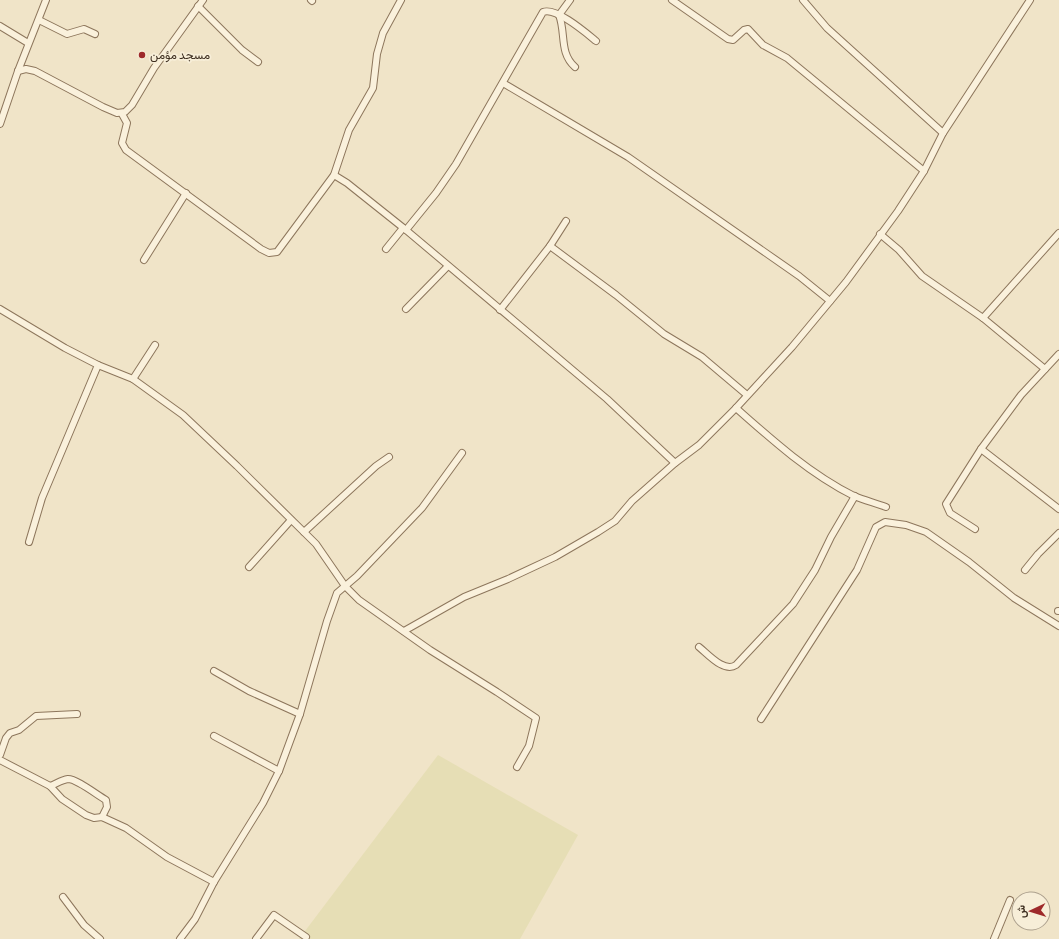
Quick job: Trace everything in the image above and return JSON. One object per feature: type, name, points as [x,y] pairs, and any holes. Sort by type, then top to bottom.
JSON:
[{"type":"street","points":[[0,124],[28,43],[39,20],[46,0]]},
{"type":"street","points":[[122,114],[132,106],[154,68],[203,0]]},
{"type":"street","points":[[18,71],[26,69],[35,71],[103,107],[122,114],[127,123],[122,143],[123,147],[261,249],[274,254],[283,246],[334,175],[347,135],[373,88],[376,60],[383,33],[402,0]]},
{"type":"street","points":[[559,15],[570,0]]},
{"type":"street","points":[[672,0],[728,39],[734,40],[744,30],[748,29],[763,45],[787,58],[924,171]]},
{"type":"street","points":[[803,0],[827,28],[943,133]]},
{"type":"street","points":[[404,631],[464,597],[508,579],[555,557],[615,521],[632,501],[675,463],[699,445],[736,408],[747,394],[792,347],[830,301],[880,234],[924,171],[943,133],[1030,0]]},
{"type":"street","points":[[198,6],[242,50],[258,62]]},
{"type":"street","points":[[386,249],[436,193],[456,164],[543,12],[550,11],[559,15],[596,40]]},
{"type":"street","points":[[559,15],[564,29],[564,50],[567,58],[575,67]]},
{"type":"street","points":[[39,20],[67,34],[84,29],[95,34]]},
{"type":"street","points":[[0,26],[28,43]]},
{"type":"street","points":[[503,83],[628,156],[799,276],[830,301]]},
{"type":"street","points":[[334,175],[347,183],[404,229],[607,399],[675,463]]},
{"type":"street","points":[[144,260],[186,193]]},
{"type":"street","points":[[500,310],[550,246],[566,221]]},
{"type":"street","points":[[983,318],[1059,233]]},
{"type":"street","points":[[880,234],[899,250],[922,276],[983,318],[1045,369]]},
{"type":"street","points":[[550,246],[616,295],[664,334],[702,357],[747,394]]},
{"type":"street","points":[[406,309],[448,266]]},
{"type":"street","points":[[0,309],[65,348],[98,365],[133,379],[183,415],[304,532],[326,557],[345,586],[359,600],[430,650],[536,718],[529,746],[517,767]]},
{"type":"street","points":[[133,379],[155,345]]},
{"type":"street","points":[[975,529],[950,513],[946,504],[981,449],[1021,395],[1059,354]]},
{"type":"street","points":[[29,542],[42,498],[98,365]]},
{"type":"street","points":[[736,408],[763,432],[804,464],[855,496],[886,507]]},
{"type":"street","points":[[981,449],[1059,509]]},
{"type":"street","points":[[180,939],[195,919],[214,882],[263,803],[279,771],[300,714],[327,621],[337,593],[368,565],[422,508],[462,453]]},
{"type":"street","points":[[304,532],[376,466],[389,457]]},
{"type":"street","points":[[699,647],[726,667],[736,665],[793,604],[815,570],[831,537],[855,496]]},
{"type":"street","points":[[249,568],[291,520]]},
{"type":"street","points":[[760,719],[857,570],[876,527],[885,522],[906,525],[926,532],[969,562],[1014,598],[1059,626]]},
{"type":"street","points":[[1025,570],[1038,554],[1059,533]]},
{"type":"street","points":[[214,671],[249,691],[300,714]]},
{"type":"street","points":[[0,755],[6,738],[10,733],[19,730],[36,716],[77,714]]},
{"type":"street","points":[[214,736],[279,771]]},
{"type":"street","points":[[0,760],[50,786],[77,810],[94,818],[102,817],[126,828],[167,857],[214,882]]},
{"type":"street","points":[[50,786],[70,779],[78,783],[106,800],[107,807],[102,817]]},
{"type":"street","points":[[63,897],[84,925],[100,939]]},
{"type":"street","points":[[994,939],[1010,900]]},
{"type":"street","points":[[256,939],[274,915],[306,937]]},
{"type":"shaded area","points":[[438,755],[578,835],[520,939],[299,939]]},
{"type":"place","name":"مسجد مؤمن","points":[[142,55]]}]
